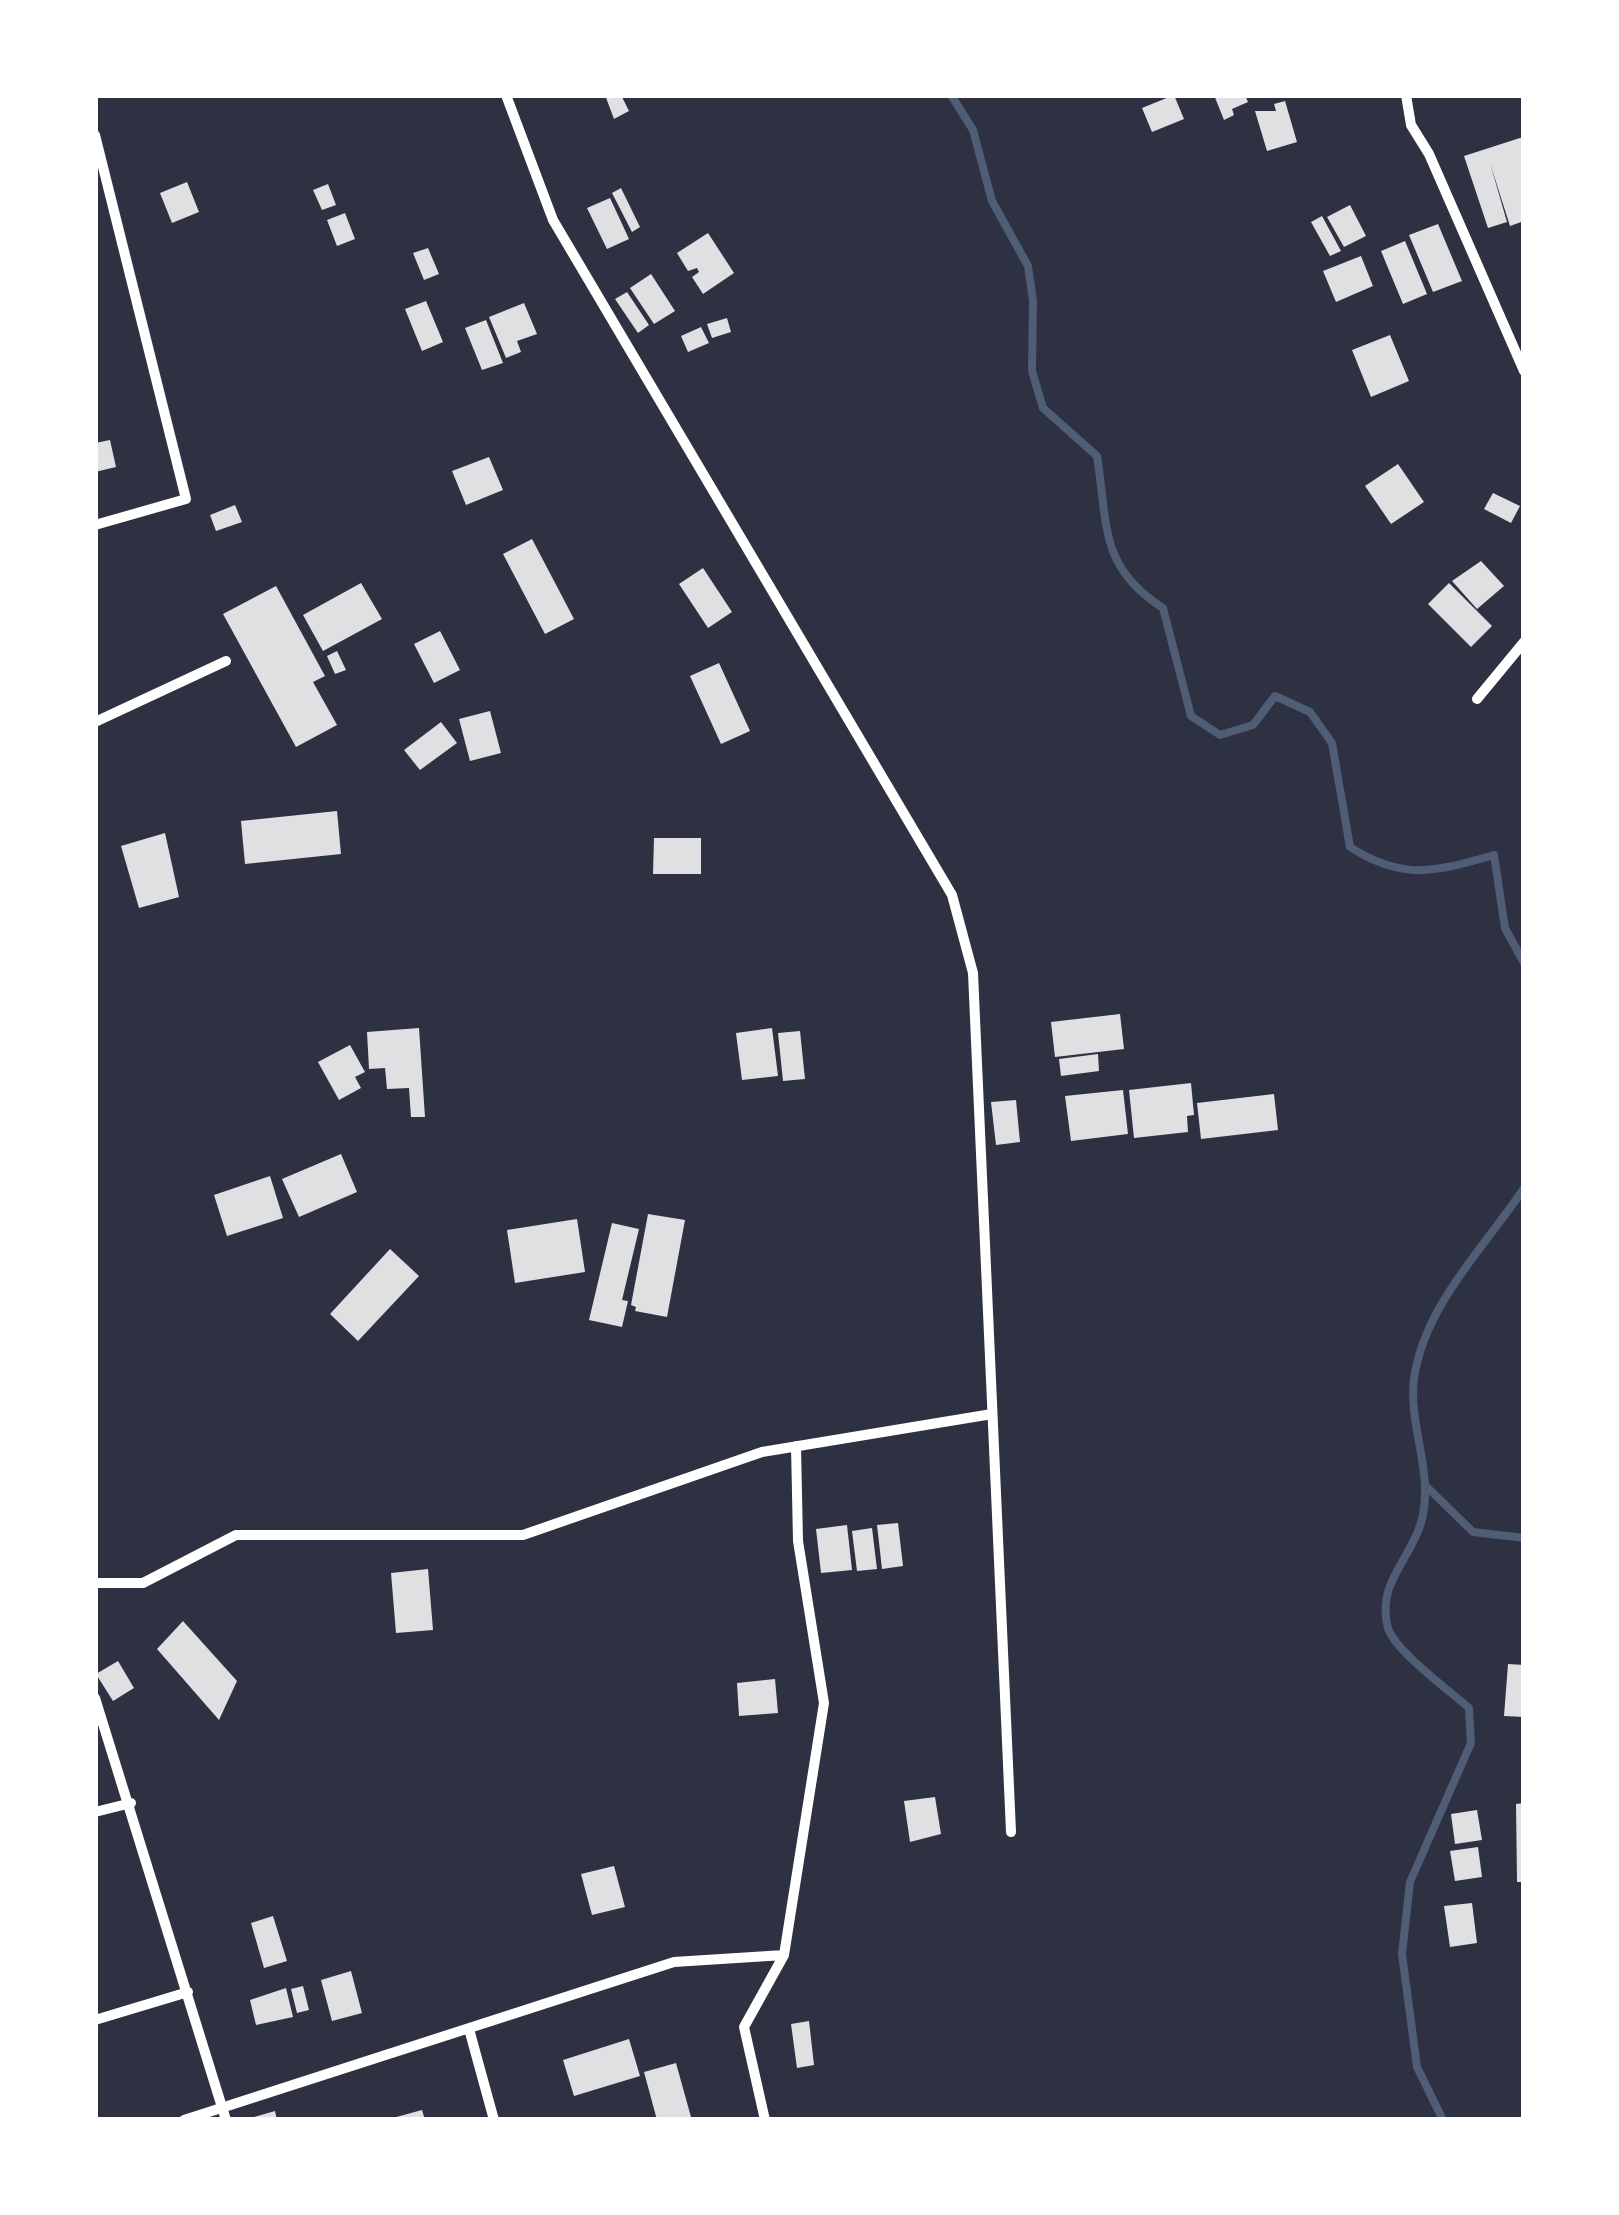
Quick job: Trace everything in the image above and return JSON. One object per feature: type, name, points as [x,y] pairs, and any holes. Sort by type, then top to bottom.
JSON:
[{"type":"street","points":[[506,95],[553,220],[952,895],[973,973],[1011,1832]]},
{"type":"street","points":[[1406,95],[1410,125],[1429,154],[1524,370]]},
{"type":"street","points":[[95,136],[186,499],[95,524]]},
{"type":"street","points":[[1477,699],[1524,642]]},
{"type":"street","points":[[95,722],[226,661]]},
{"type":"street","points":[[95,1584],[142,1583],[236,1535],[523,1536],[762,1452],[992,1414]]},
{"type":"street","points":[[766,2120],[744,2027],[784,1955],[824,1703],[798,1540],[796,1446]]},
{"type":"street","points":[[95,1698],[131,1803],[224,2114]]},
{"type":"street","points":[[95,1812],[131,1803]]},
{"type":"street","points":[[184,2120],[224,2114],[674,1962],[784,1955]]},
{"type":"street","points":[[95,2020],[188,1992]]},
{"type":"street","points":[[469,2029],[494,2120]]},
{"type":"building","points":[[605,95],[621,95],[629,111],[614,119]]},
{"type":"building","points":[[1174,95],[1184,119],[1152,132],[1142,108]]},
{"type":"building","points":[[1214,95],[1245,95],[1248,102],[1232,109],[1234,115],[1224,120]]},
{"type":"building","points":[[1285,101],[1297,142],[1267,151],[1255,111],[1276,111],[1274,104]]},
{"type":"building","points":[[1523,137],[1524,221],[1510,226],[1490,163],[1507,222],[1488,228],[1464,156]]},
{"type":"building","points":[[187,182],[199,212],[172,223],[160,193]]},
{"type":"building","points":[[328,184],[336,205],[322,210],[313,190]]},
{"type":"building","points":[[621,188],[640,227],[632,232],[612,193]]},
{"type":"building","points":[[610,198],[629,239],[607,249],[587,208]]},
{"type":"building","points":[[1350,205],[1366,236],[1344,247],[1327,217]]},
{"type":"building","points":[[345,213],[355,239],[337,246],[327,220]]},
{"type":"building","points":[[1322,216],[1341,251],[1330,256],[1311,222]]},
{"type":"building","points":[[1438,224],[1462,281],[1433,292],[1409,235]]},
{"type":"building","points":[[708,233],[734,273],[703,294],[692,277],[699,272],[697,268],[688,271],[677,253]]},
{"type":"building","points":[[1405,241],[1427,294],[1403,304],[1381,251]]},
{"type":"building","points":[[428,248],[439,274],[424,280],[413,253]]},
{"type":"building","points":[[1361,256],[1373,286],[1336,302],[1323,271]]},
{"type":"building","points":[[651,274],[675,311],[654,324],[630,288]]},
{"type":"building","points":[[627,292],[649,325],[638,333],[615,299]]},
{"type":"building","points":[[426,301],[443,342],[422,351],[405,309]]},
{"type":"building","points":[[524,303],[537,334],[517,341],[521,352],[506,358],[489,317]]},
{"type":"building","points":[[727,318],[731,332],[712,338],[707,324]]},
{"type":"building","points":[[486,320],[503,363],[482,370],[465,328]]},
{"type":"building","points":[[701,327],[709,343],[688,352],[681,336]]},
{"type":"building","points":[[1390,335],[1409,381],[1371,397],[1352,350]]},
{"type":"building","points":[[110,440],[116,467],[95,472],[95,443]]},
{"type":"building","points":[[489,457],[503,490],[466,505],[452,471]]},
{"type":"building","points":[[1398,464],[1424,502],[1391,524],[1365,486]]},
{"type":"building","points":[[1493,493],[1520,506],[1511,523],[1484,509]]},
{"type":"building","points":[[235,505],[242,522],[216,531],[210,515]]},
{"type":"building","points":[[532,539],[574,619],[545,634],[503,554]]},
{"type":"building","points":[[1481,561],[1504,586],[1477,609],[1452,581]]},
{"type":"building","points":[[703,568],[732,612],[708,628],[679,584]]},
{"type":"building","points":[[361,583],[382,619],[323,651],[303,615]]},
{"type":"building","points":[[1449,583],[1492,626],[1471,647],[1428,604]]},
{"type":"building","points":[[276,586],[325,676],[313,682],[337,725],[296,747],[223,614]]},
{"type":"building","points":[[440,631],[460,670],[434,683],[414,644]]},
{"type":"building","points":[[337,651],[346,670],[335,674],[327,656]]},
{"type":"building","points":[[719,663],[750,731],[721,744],[690,676]]},
{"type":"building","points":[[490,711],[501,753],[470,761],[459,719]]},
{"type":"building","points":[[441,722],[457,743],[420,770],[404,750]]},
{"type":"building","points":[[337,811],[341,854],[245,864],[241,821]]},
{"type":"building","points":[[165,833],[179,897],[139,908],[121,846]]},
{"type":"building","points":[[654,838],[701,838],[701,874],[653,874]]},
{"type":"building","points":[[1120,1014],[1124,1049],[1055,1057],[1051,1022]]},
{"type":"building","points":[[419,1028],[425,1117],[411,1117],[409,1088],[387,1089],[385,1068],[369,1069],[367,1032]]},
{"type":"building","points":[[772,1028],[778,1076],[742,1080],[736,1033]]},
{"type":"building","points":[[800,1031],[805,1079],[783,1081],[778,1033]]},
{"type":"building","points":[[350,1045],[365,1072],[355,1077],[361,1088],[339,1100],[318,1062]]},
{"type":"building","points":[[1098,1054],[1099,1071],[1061,1076],[1059,1059]]},
{"type":"building","points":[[1191,1083],[1194,1115],[1187,1116],[1188,1132],[1134,1138],[1129,1090]]},
{"type":"building","points":[[1123,1090],[1128,1134],[1071,1141],[1065,1096]]},
{"type":"building","points":[[1274,1094],[1278,1130],[1201,1139],[1197,1103]]},
{"type":"building","points":[[1016,1100],[1020,1142],[996,1145],[991,1102]]},
{"type":"building","points":[[341,1154],[357,1192],[299,1217],[282,1179]]},
{"type":"building","points":[[270,1176],[283,1218],[227,1236],[214,1195]]},
{"type":"building","points":[[648,1214],[685,1220],[667,1317],[635,1311],[636,1307],[631,1305]]},
{"type":"building","points":[[577,1219],[585,1272],[515,1283],[507,1230]]},
{"type":"building","points":[[612,1223],[639,1229],[622,1300],[628,1301],[622,1327],[589,1320]]},
{"type":"building","points":[[390,1249],[419,1276],[358,1341],[330,1314]]},
{"type":"building","points":[[898,1523],[903,1566],[882,1569],[877,1525]]},
{"type":"building","points":[[847,1525],[852,1570],[821,1573],[816,1529]]},
{"type":"building","points":[[872,1528],[877,1569],[857,1571],[852,1531]]},
{"type":"building","points":[[428,1569],[433,1630],[396,1633],[391,1573]]},
{"type":"building","points":[[183,1621],[237,1681],[219,1720],[157,1649]]},
{"type":"building","points":[[118,1661],[134,1688],[113,1701],[96,1674]]},
{"type":"building","points":[[1508,1664],[1524,1665],[1524,1717],[1504,1716]]},
{"type":"building","points":[[775,1679],[778,1713],[739,1716],[737,1683]]},
{"type":"building","points":[[935,1797],[941,1834],[910,1842],[904,1801]]},
{"type":"building","points":[[1524,1803],[1524,1882],[1517,1882],[1516,1804]]},
{"type":"building","points":[[1477,1810],[1482,1840],[1455,1844],[1451,1814]]},
{"type":"building","points":[[1478,1847],[1482,1877],[1455,1881],[1450,1851]]},
{"type":"building","points":[[614,1866],[625,1907],[592,1915],[581,1874]]},
{"type":"building","points":[[1472,1903],[1477,1943],[1450,1947],[1444,1906]]},
{"type":"building","points":[[273,1916],[287,1961],[264,1968],[251,1923]]},
{"type":"building","points":[[351,1971],[362,2013],[332,2021],[321,1980]]},
{"type":"building","points":[[303,1986],[309,2010],[297,2013],[291,1989]]},
{"type":"building","points":[[286,1988],[293,2017],[256,2025],[250,2000]]},
{"type":"building","points":[[809,2021],[814,2065],[797,2068],[791,2024]]},
{"type":"building","points":[[629,2039],[640,2076],[574,2096],[563,2060]]},
{"type":"building","points":[[676,2063],[691,2117],[657,2120],[644,2072]]},
{"type":"building","points":[[422,2110],[425,2120],[389,2120],[389,2119]]},
{"type":"building","points":[[275,2111],[277,2120],[247,2120],[247,2119]]},
{"type":"waterway","points":[[951,95],[973,130],[992,201],[1028,266],[1033,301],[1032,371],[1043,408],[1097,456],[1110,543],[1127,577],[1163,608],[1191,716],[1220,735],[1253,725],[1275,696],[1310,712],[1332,743],[1350,847],[1387,865],[1420,870],[1494,855],[1505,928],[1524,963]]},
{"type":"waterway","points":[[1443,2120],[1417,2067],[1402,1954],[1410,1882],[1471,1743],[1469,1708],[1412,1659],[1393,1637],[1385,1612],[1386,1599],[1416,1537],[1424,1504],[1413,1397],[1420,1352],[1458,1277],[1524,1188]]},
{"type":"waterway","points":[[1427,1487],[1473,1532],[1524,1538]]}]
